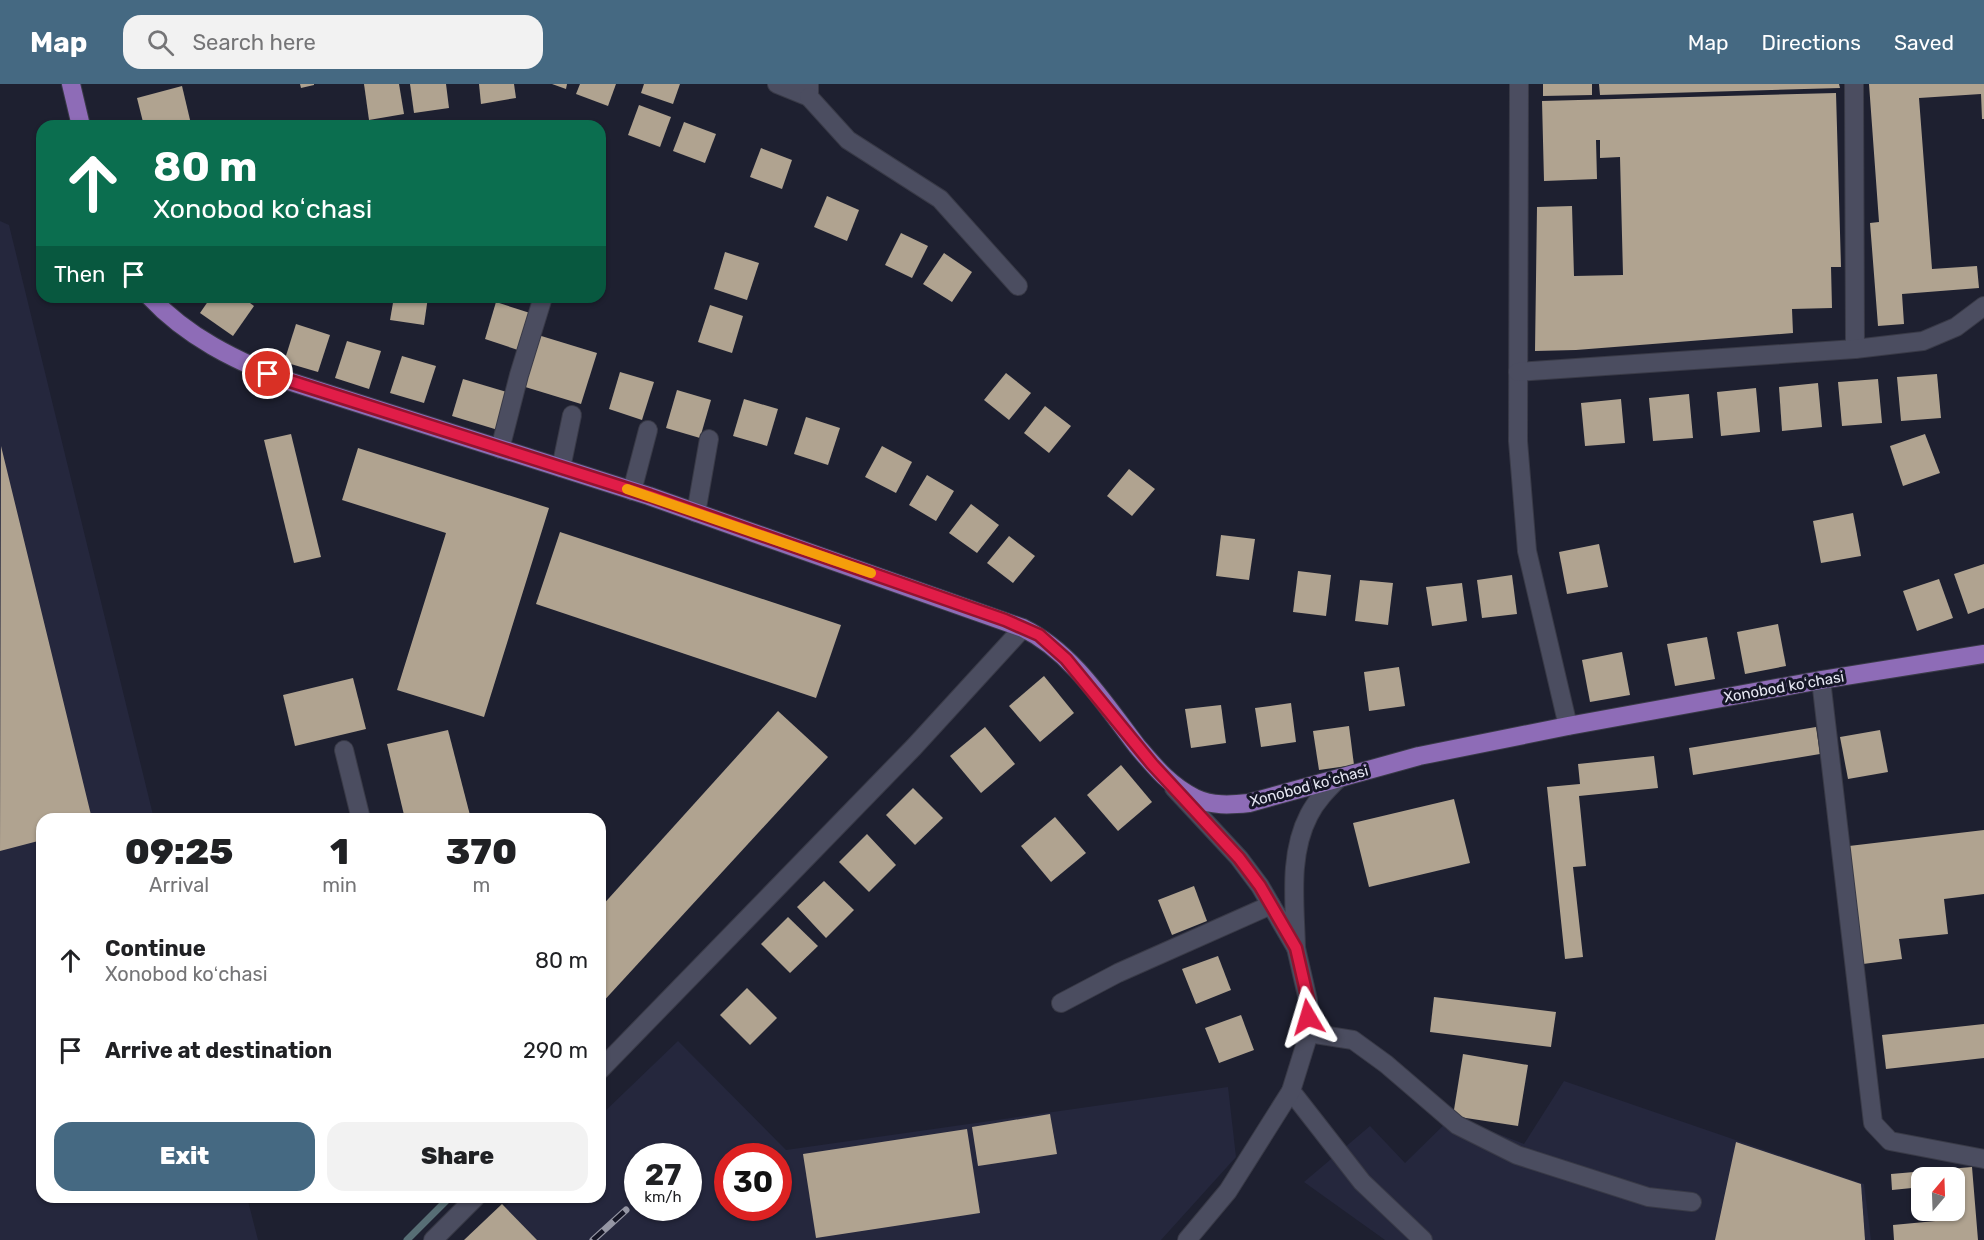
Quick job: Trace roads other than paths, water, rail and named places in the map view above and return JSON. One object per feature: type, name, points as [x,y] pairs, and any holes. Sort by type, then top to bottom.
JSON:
[{"type":"main road","points":[[71,84],[80,120]]},
{"type":"main road","name":"Xonobod koʻchasi","points":[[156,303],[173,320],[203,341],[251,367],[285,380],[632,491],[1039,635],[1066,659],[1161,774],[1195,798],[1222,805],[1249,803],[1419,756],[1568,726],[1821,680],[1984,654]]},
{"type":"street","points":[[777,84],[809,90],[848,140],[940,199],[1018,286]]},
{"type":"street","points":[[1519,84],[1518,441],[1527,551],[1568,726]]},
{"type":"street","points":[[1854,84],[1855,349]]},
{"type":"street","points":[[500,449],[541,303]]},
{"type":"street","points":[[1518,372],[1855,349],[1923,341],[1956,327],[1984,306]]},
{"type":"street","points":[[561,468],[572,415]]},
{"type":"street","points":[[632,491],[648,430]]},
{"type":"street","points":[[696,513],[709,439]]},
{"type":"street","points":[[606,1064],[914,747],[1023,628]]},
{"type":"street","points":[[1821,680],[1873,1123],[1890,1141],[1984,1160]]},
{"type":"street","points":[[344,750],[360,813]]},
{"type":"street","points":[[1161,774],[1239,858],[1260,886],[1296,948]]},
{"type":"street","points":[[1187,1240],[1228,1191],[1291,1090],[1309,1033],[1308,1000],[1296,948],[1295,856],[1300,835],[1309,814],[1322,795],[1338,779]]},
{"type":"street","points":[[1061,1003],[1118,973],[1271,905]]},
{"type":"street","points":[[1309,1033],[1353,1040],[1386,1064],[1457,1125],[1517,1155],[1648,1197],[1692,1202]]},
{"type":"street","points":[[1291,1090],[1362,1182],[1423,1240]]},
{"type":"street","points":[[432,1240],[470,1203]]},
{"type":"waterway","points":[[407,1240],[444,1203]]},
{"type":"railway","points":[[593,1240],[624,1212]]}]
